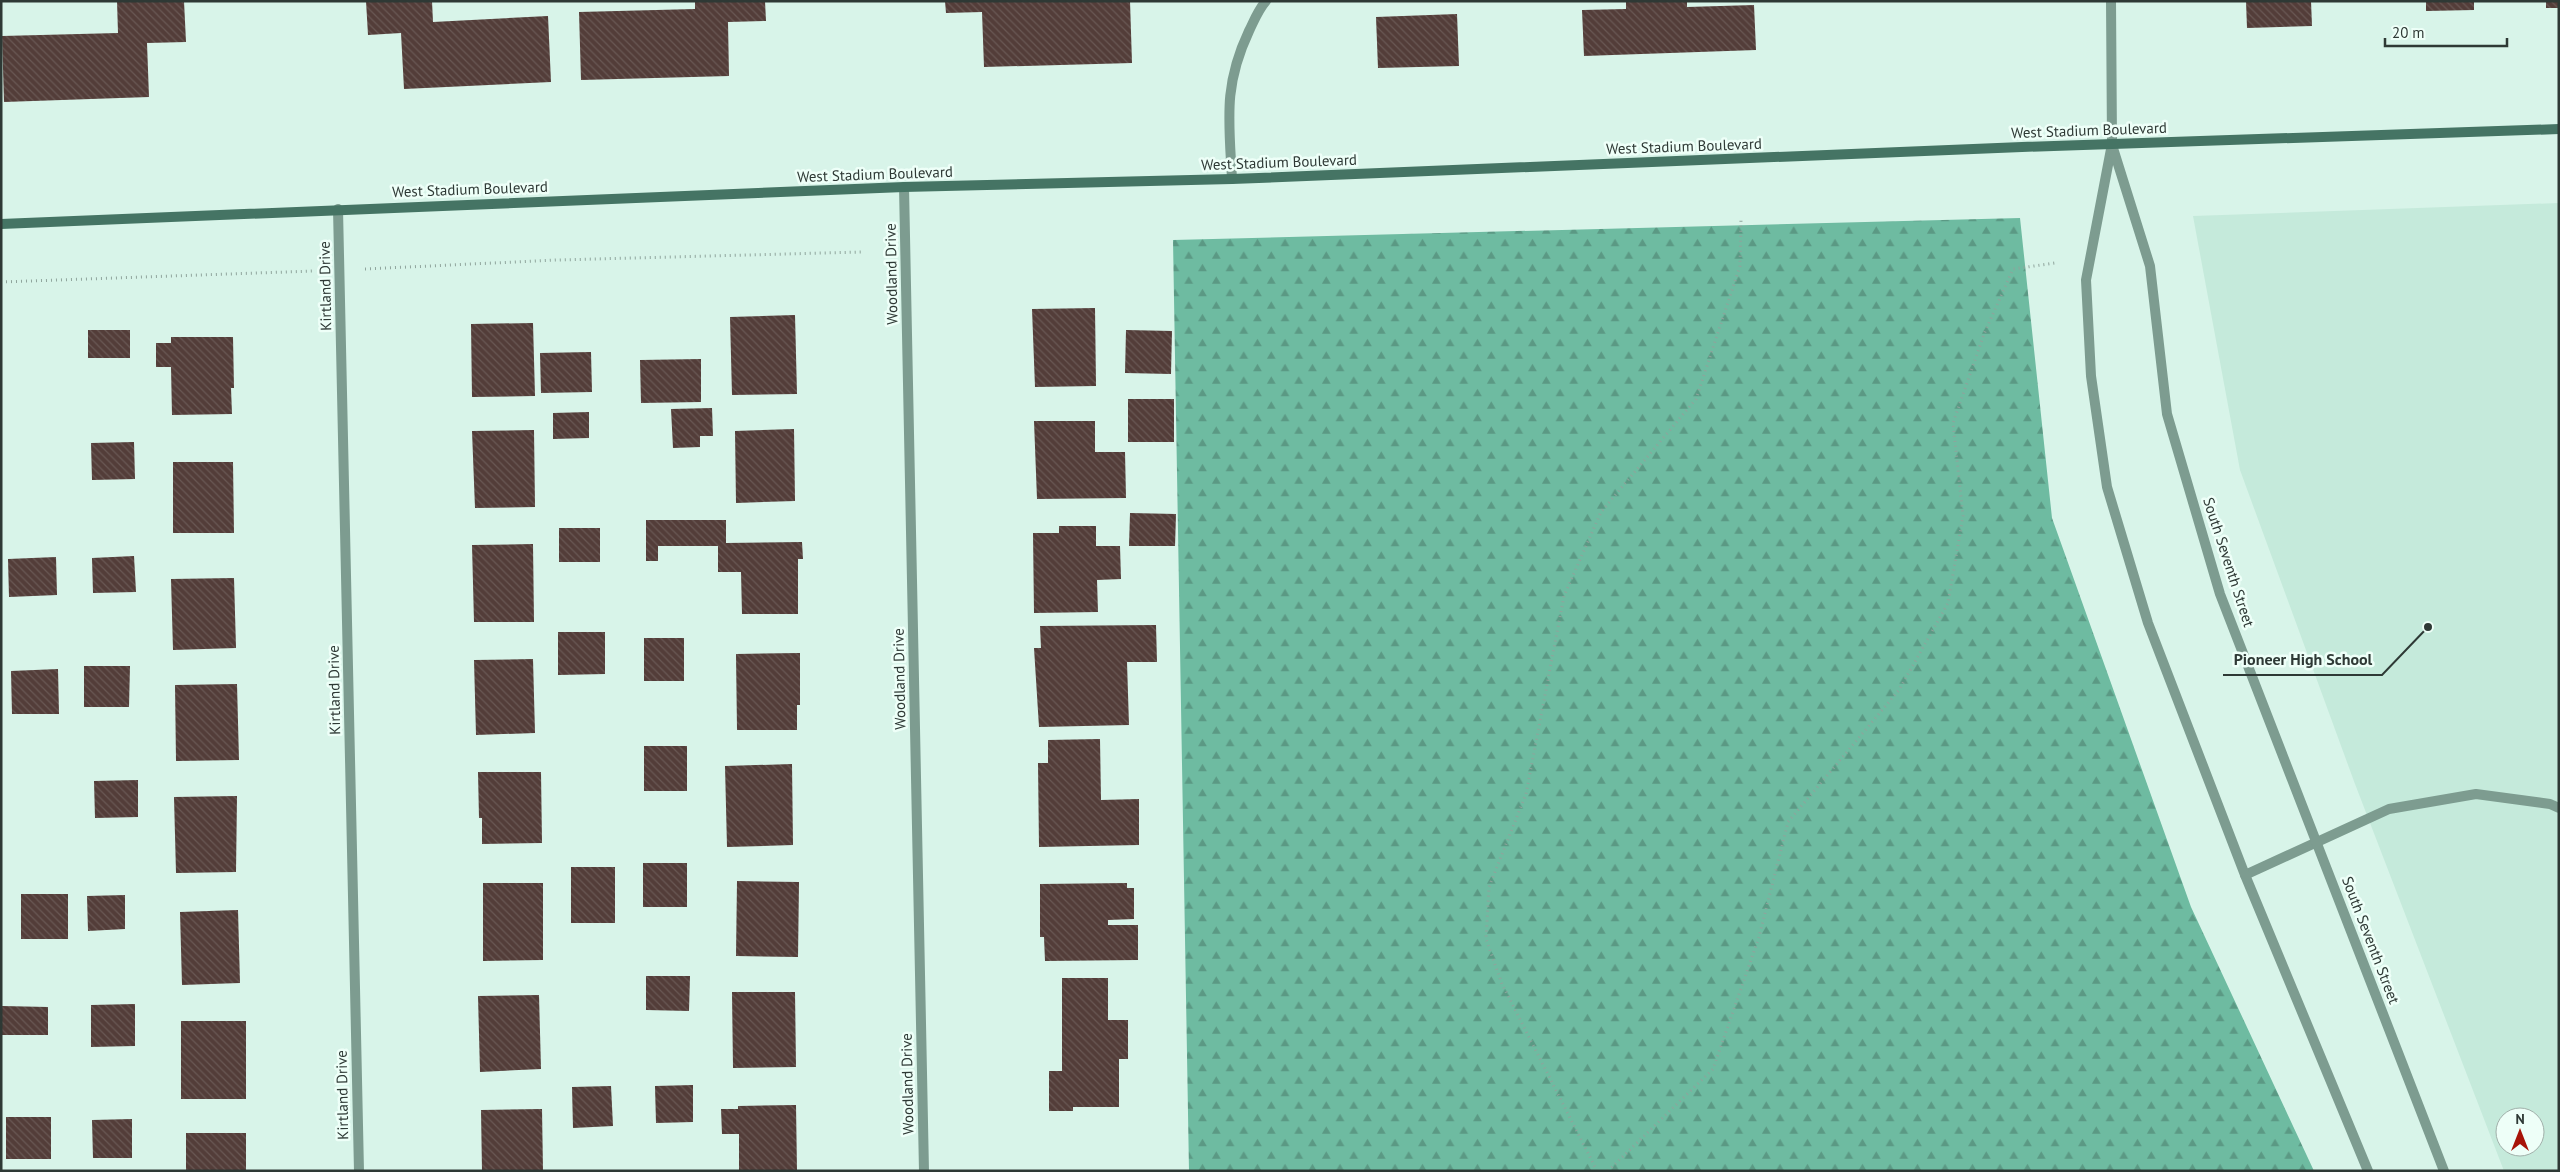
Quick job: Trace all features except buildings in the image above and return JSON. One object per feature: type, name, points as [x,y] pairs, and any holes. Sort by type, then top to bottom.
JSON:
[{"type":"main road","name":"West Stadium Boulevard","points":[[1,224],[904,187],[1232,179],[2112,144],[2559,129]]},
{"type":"street","points":[[1232,179],[1228,100],[1237,56],[1260,8],[1266,1]]},
{"type":"street","name":"South Seventh Street","points":[[2111,1],[2112,144],[2086,280],[2091,376],[2107,488],[2148,623],[2245,876],[2368,1171]]},
{"type":"street","name":"South Seventh Street","points":[[2112,144],[2150,266],[2167,414],[2217,585],[2444,1171]]},
{"type":"street","name":"Woodland Drive","points":[[904,187],[924,1171]]},
{"type":"street","name":"Kirtland Drive","points":[[338,210],[359,1171]]},
{"type":"street","points":[[2245,876],[2389,808],[2476,794],[2550,804],[2559,808]]},
{"type":"path","points":[[1597,1171],[1502,984],[1486,939],[1488,887],[1526,794],[1564,596],[1601,512],[1696,399],[1740,266],[1741,220]]},
{"type":"path","points":[[1,282],[558,260],[862,252]]},
{"type":"path","points":[[1608,1171],[1713,1069],[1760,937],[1788,822],[1898,690],[1948,603],[1964,516],[1953,423],[1984,334],[2013,269],[2055,263]]},
{"type":"shaded area","points":[[2559,203],[2559,1171],[2504,1171],[2499,1157],[2545,1157],[2545,1107],[2495,1107],[2495,1148],[2355,784],[2240,470],[2193,216]]},
{"type":"green space","points":[[2020,218],[2052,518],[2191,907],[2314,1171],[1189,1171],[1173,240]]},
{"type":"place","name":"Pioneer High School","points":[[2428,627]]}]
